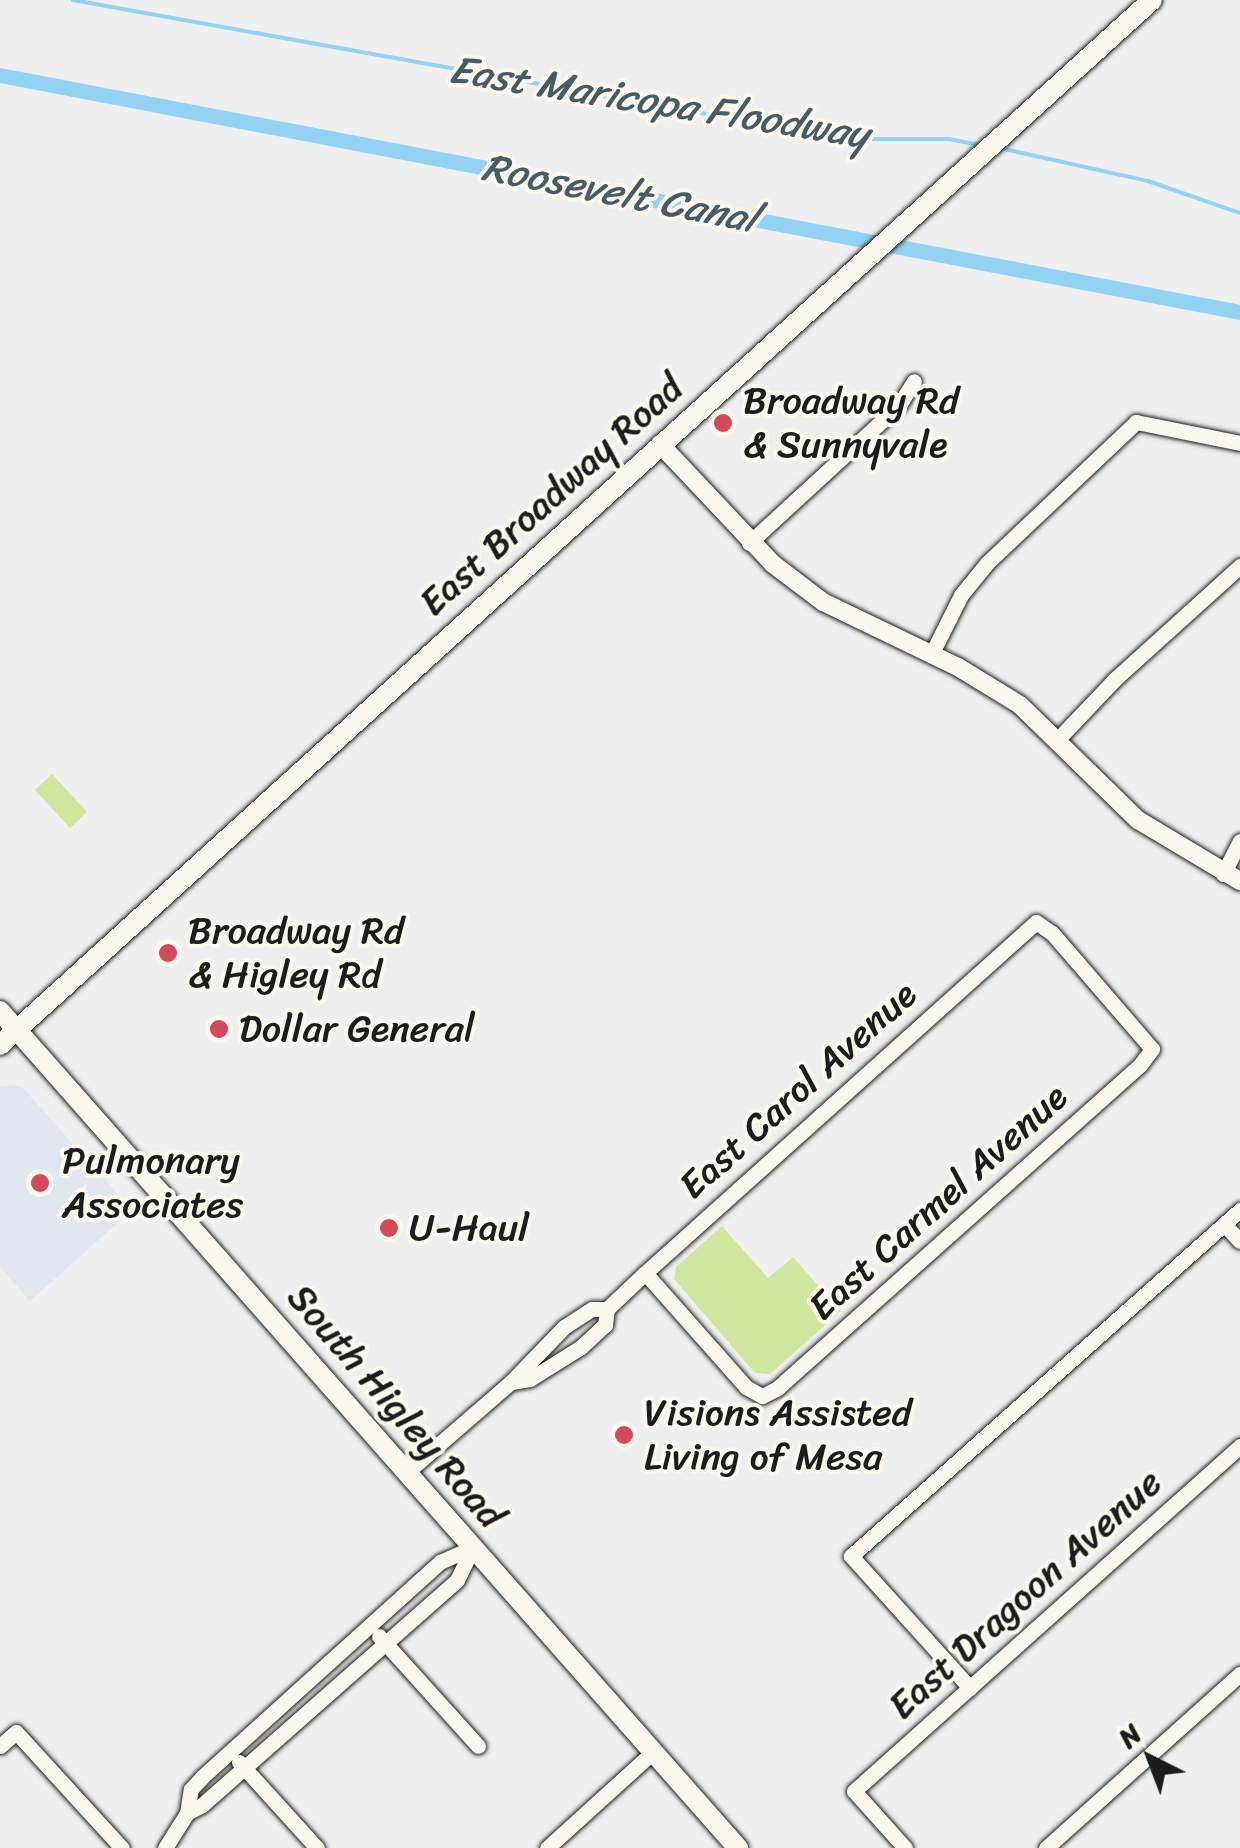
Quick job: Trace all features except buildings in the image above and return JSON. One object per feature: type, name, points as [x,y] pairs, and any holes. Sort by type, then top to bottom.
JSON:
[{"type":"main road","name":"East Broadway Road","points":[[0,1045],[1152,0]]},
{"type":"main road","name":"South Higley Road","points":[[0,1011],[738,1848]]},
{"type":"street","points":[[749,543],[900,405],[914,380]]},
{"type":"street","points":[[931,654],[961,595],[987,563],[1136,422],[1240,443]]},
{"type":"street","points":[[660,444],[749,543],[822,602],[986,682],[1058,739],[1138,820],[1231,878],[1240,841]]},
{"type":"street","points":[[1058,739],[1115,679],[1240,566]]},
{"type":"street","name":"East Carol Avenue","points":[[511,1382],[530,1379],[581,1347],[605,1324],[607,1309],[645,1273],[1036,922],[1052,933],[1152,1049]]},
{"type":"street","name":"East Carmel Avenue","points":[[645,1273],[746,1387],[762,1396],[778,1388],[1082,1117],[1152,1049]]},
{"type":"street","points":[[970,1688],[851,1556],[1240,1210]]},
{"type":"street","points":[[1224,1224],[1240,1241]]},
{"type":"street","name":"East Carol Avenue","points":[[406,1472],[511,1382],[522,1365],[564,1327],[592,1309],[607,1309]]},
{"type":"street","name":"East Dragoon Avenue","points":[[904,1848],[854,1791],[1240,1446]]},
{"type":"street","points":[[187,1813],[191,1789],[230,1752],[440,1562],[473,1547]]},
{"type":"street","points":[[165,1848],[187,1813],[244,1768],[456,1580],[473,1547]]},
{"type":"street","points":[[370,1626],[478,1746]]},
{"type":"street","points":[[1046,1848],[1240,1674]]},
{"type":"street","points":[[0,1746],[16,1732],[116,1846]]},
{"type":"street","points":[[230,1752],[317,1848]]},
{"type":"street","points":[[547,1848],[654,1752]]},
{"type":"shaded area","points":[[0,1087],[23,1088],[132,1210],[30,1301],[0,1267]]},
{"type":"green space","points":[[52,774],[87,812],[70,828],[35,790]]},
{"type":"green space","points":[[722,1226],[768,1278],[793,1257],[841,1311],[770,1374],[755,1373],[674,1279],[676,1267]]},
{"type":"waterway","name":"East Maricopa Floodway","points":[[73,0],[739,120],[871,139],[949,139],[981,145]]},
{"type":"waterway","name":"Roosevelt Canal","points":[[0,75],[1240,312]]},
{"type":"waterway","name":"East Maricopa Floodway","points":[[1000,148],[1148,181],[1240,213]]},
{"type":"place","name":"Broadway Rd & Sunnyvale","points":[[723,423]]},
{"type":"place","name":"Broadway Rd & Higley Rd","points":[[168,953]]},
{"type":"place","name":"Dollar General","points":[[219,1029]]},
{"type":"place","name":"Pulmonary Associates","points":[[40,1183]]},
{"type":"place","name":"U-Haul","points":[[389,1228]]},
{"type":"place","name":"Visions Assisted Living of Mesa","points":[[624,1435]]}]
